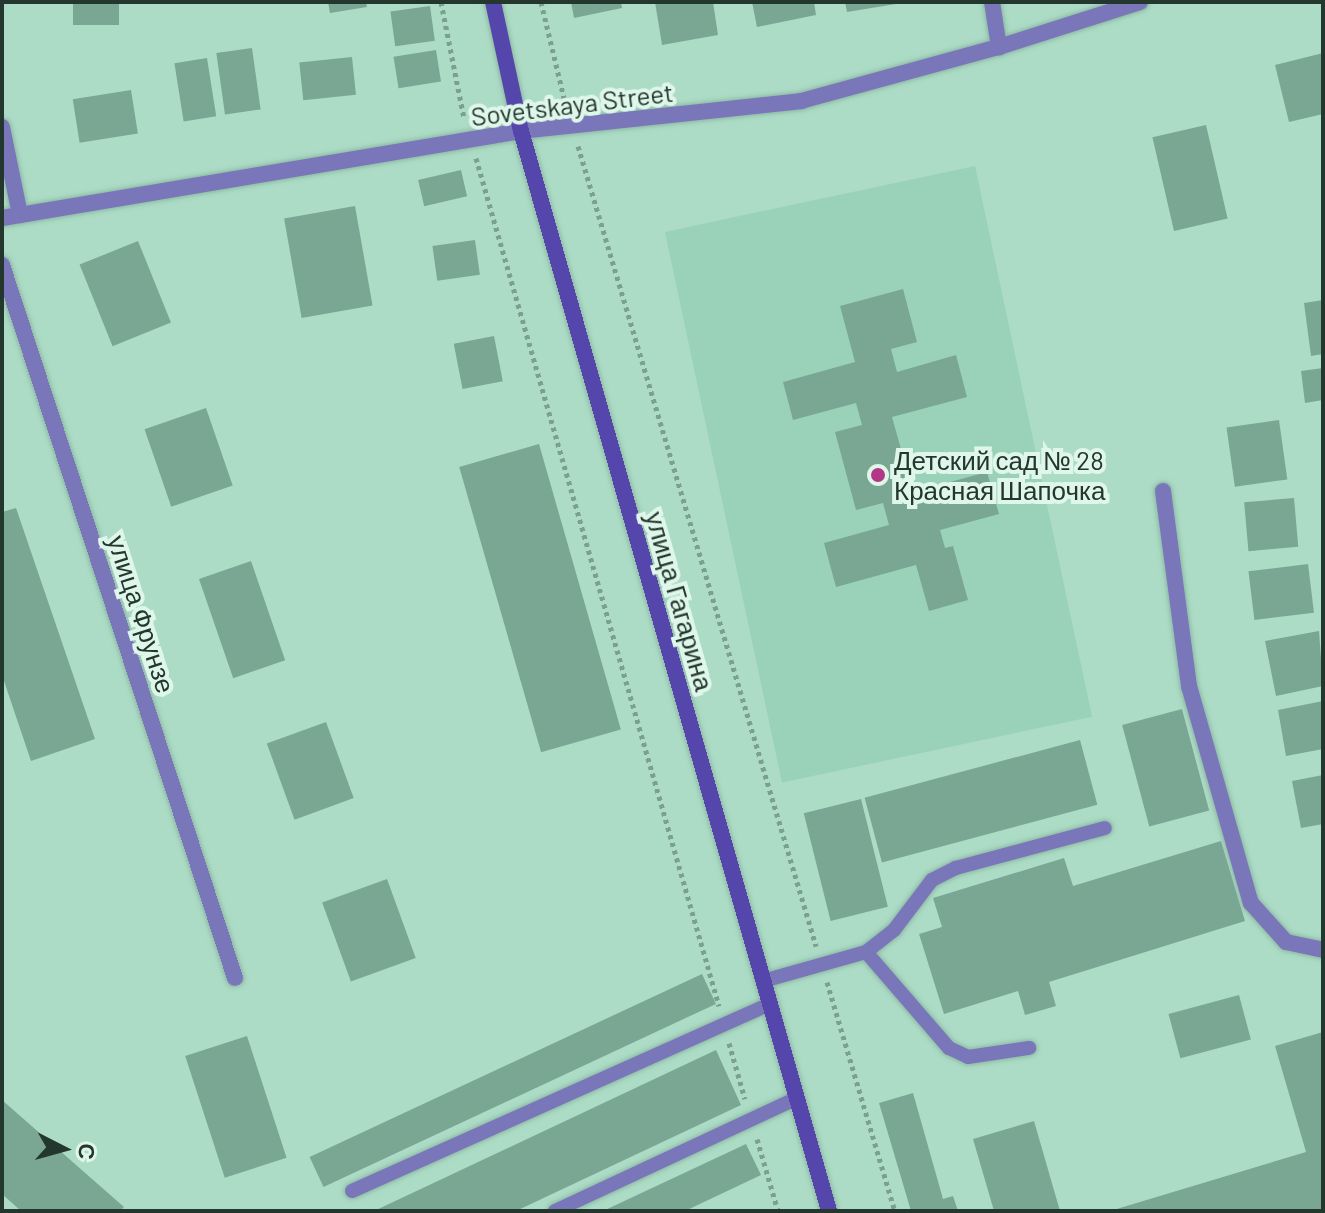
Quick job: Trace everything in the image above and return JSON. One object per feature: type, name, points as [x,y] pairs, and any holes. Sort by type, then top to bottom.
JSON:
[{"type":"main road","name":"улица Гагарина","points":[[493,2],[521,131],[829,1211]]},
{"type":"street","points":[[992,2],[999,47]]},
{"type":"street","name":"Sovetskaya Street","points":[[2,218],[521,131],[572,129],[801,101],[999,47],[1140,2]]},
{"type":"street","points":[[2,127],[20,215]]},
{"type":"street","name":"улица Фрунзе","points":[[2,265],[235,978]]},
{"type":"street","points":[[1163,491],[1189,686],[1251,903],[1286,942],[1323,950]]},
{"type":"lane","points":[[763,981],[866,952],[894,930],[932,880],[956,868],[1105,828]]},
{"type":"lane","points":[[866,952],[949,1048],[968,1057],[1029,1048]]},
{"type":"lane","points":[[352,1191],[770,1004]]},
{"type":"lane","points":[[555,1211],[797,1098]]},
{"type":"path","points":[[441,2],[470,139],[778,1211]]},
{"type":"path","points":[[541,2],[572,129],[895,1211]]},
{"type":"shaded area","name":"Детский сад № 28 Красная Шапочка","points":[[975,166],[1092,717],[782,783],[665,232]]},
{"type":"building","points":[[73,2],[119,2],[119,25],[73,25]]},
{"type":"building","points":[[328,2],[366,2],[367,7],[330,13]]},
{"type":"building","points":[[571,2],[621,2],[622,8],[574,18]]},
{"type":"building","points":[[655,2],[713,2],[718,35],[662,45]]},
{"type":"building","points":[[752,2],[814,2],[816,15],[757,27]]},
{"type":"building","points":[[845,2],[895,2],[896,4],[847,12]]},
{"type":"building","points":[[430,6],[435,41],[395,46],[390,12]]},
{"type":"building","points":[[252,48],[261,109],[225,114],[216,53]]},
{"type":"building","points":[[436,50],[441,82],[399,88],[394,57]]},
{"type":"building","points":[[1323,53],[1323,114],[1289,122],[1275,65]]},
{"type":"building","points":[[352,57],[356,95],[303,100],[299,63]]},
{"type":"building","points":[[207,58],[216,116],[184,121],[174,63]]},
{"type":"building","points":[[131,90],[138,133],[80,143],[73,99]]},
{"type":"building","points":[[1206,125],[1228,219],[1174,231],[1152,137]]},
{"type":"building","points":[[461,170],[467,196],[424,206],[418,180]]},
{"type":"building","points":[[355,206],[373,305],[302,318],[284,219]]},
{"type":"building","points":[[475,240],[480,275],[437,281],[432,246]]},
{"type":"building","points":[[138,241],[171,323],[113,346],[80,265]]},
{"type":"building","points":[[903,289],[917,342],[891,349],[897,372],[956,355],[967,397],[892,417],[913,492],[987,472],[999,514],[940,530],[945,548],[953,546],[968,600],[929,611],[916,565],[836,587],[824,543],[889,525],[883,503],[856,510],[835,432],[862,425],[856,403],[793,420],[783,382],[855,362],[840,306]]},
{"type":"building","points":[[1323,300],[1323,354],[1311,356],[1304,303]]},
{"type":"building","points":[[494,336],[503,381],[463,389],[454,344]]},
{"type":"building","points":[[1323,368],[1323,400],[1305,403],[1301,371]]},
{"type":"building","points":[[206,408],[233,486],[171,507],[145,429]]},
{"type":"building","points":[[1279,420],[1287,479],[1235,487],[1227,427]]},
{"type":"building","points":[[539,444],[621,729],[541,752],[459,467]]},
{"type":"building","points":[[1294,498],[1298,547],[1248,551],[1244,502]]},
{"type":"building","points":[[16,508],[95,739],[31,761],[2,675],[2,512]]},
{"type":"building","points":[[251,561],[285,660],[233,678],[199,579]]},
{"type":"building","points":[[1308,564],[1314,613],[1254,620],[1248,571]]},
{"type":"building","points":[[1319,631],[1323,686],[1276,696],[1265,641]]},
{"type":"building","points":[[1323,701],[1323,749],[1286,756],[1278,710]]},
{"type":"building","points":[[1182,709],[1209,810],[1149,826],[1122,725]]},
{"type":"building","points":[[326,722],[354,798],[295,820],[267,744]]},
{"type":"building","points":[[1080,740],[1097,805],[882,862],[865,798]]},
{"type":"building","points":[[1323,775],[1323,824],[1301,828],[1292,781]]},
{"type":"building","points":[[861,799],[888,907],[831,921],[804,813]]},
{"type":"building","points":[[1221,841],[1245,921],[1049,982],[1056,1006],[1025,1015],[1018,991],[944,1014],[919,934],[942,927],[933,898],[1064,858],[1073,886]]},
{"type":"building","points":[[387,879],[416,958],[351,982],[322,903]]},
{"type":"building","points":[[702,974],[716,1004],[324,1187],[310,1157]]},
{"type":"building","points":[[1239,995],[1251,1039],[1180,1058],[1168,1014]]},
{"type":"building","points":[[1323,1032],[1323,1211],[1110,1211],[1306,1152],[1275,1046]]},
{"type":"building","points":[[247,1036],[287,1158],[225,1178],[185,1056]]},
{"type":"building","points":[[716,1050],[741,1105],[516,1211],[374,1211]]},
{"type":"building","points":[[913,1093],[943,1199],[953,1196],[958,1211],[911,1211],[879,1103]]},
{"type":"building","points":[[2,1100],[124,1207],[120,1211],[21,1211],[2,1194]]},
{"type":"building","points":[[1034,1121],[1060,1211],[994,1211],[973,1139]]},
{"type":"building","points":[[746,1144],[761,1175],[685,1211],[603,1211]]},
{"type":"place","name":"Детский сад № 28 Красная Шапочка","points":[[878,475]]}]
